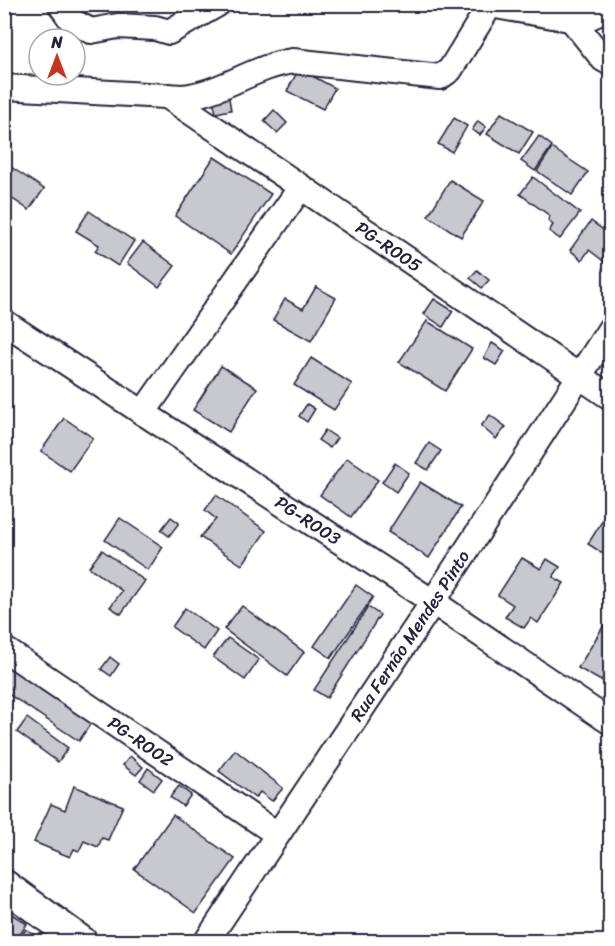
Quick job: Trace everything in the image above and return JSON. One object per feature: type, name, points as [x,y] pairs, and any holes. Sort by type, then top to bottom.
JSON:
[{"type":"street","points":[[60,4],[72,21],[91,31],[118,26],[155,27],[169,32],[218,4]]},
{"type":"street","points":[[4,87],[193,96],[279,63],[293,61],[440,77],[450,70],[490,5],[581,21],[610,8]]},
{"type":"street","points":[[572,20],[603,58],[610,63]]},
{"type":"street","name":"PG-R005","points":[[167,96],[610,397]]},
{"type":"street","points":[[143,413],[301,187]]},
{"type":"street","name":"PG-R003","points":[[4,322],[433,602],[610,722]]},
{"type":"street","name":"Rua Fernão Mendes Pinto","points":[[206,942],[433,602],[610,329]]},
{"type":"street","name":"PG-R002","points":[[4,649],[277,834]]},
{"type":"street","points":[[4,885],[82,942]]},
{"type":"building","points":[[86,4],[99,4],[93,11]]},
{"type":"building","points":[[299,69],[335,88],[323,109],[287,91]]},
{"type":"building","points":[[228,93],[231,110],[216,113],[212,96]]},
{"type":"building","points":[[274,110],[287,123],[277,133],[264,121]]},
{"type":"building","points":[[501,113],[533,132],[519,154],[487,134]]},
{"type":"building","points":[[454,118],[467,126],[452,152],[438,144]]},
{"type":"building","points":[[478,121],[486,127],[480,135],[472,130]]},
{"type":"building","points":[[539,136],[552,146],[535,171],[521,161]]},
{"type":"building","points":[[552,148],[588,172],[572,195],[537,171]]},
{"type":"building","points":[[214,157],[271,194],[231,254],[175,216]]},
{"type":"building","points":[[11,167],[44,189],[29,210],[4,193],[4,177]]},
{"type":"building","points":[[533,177],[580,213],[560,239],[549,231],[553,225],[548,220],[550,216],[520,194]]},
{"type":"building","points":[[450,180],[484,201],[461,237],[428,216]]},
{"type":"building","points":[[89,211],[134,241],[118,266],[95,251],[99,245],[76,231]]},
{"type":"building","points":[[591,221],[610,235],[610,266],[589,250],[582,260],[570,250]]},
{"type":"building","points":[[143,242],[175,266],[159,287],[127,263]]},
{"type":"building","points":[[477,270],[489,280],[482,288],[470,278]]},
{"type":"building","points":[[316,287],[336,298],[311,341],[273,320],[285,299],[303,309]]},
{"type":"building","points":[[434,299],[453,311],[443,327],[424,314]]},
{"type":"building","points":[[427,321],[472,349],[445,391],[399,362]]},
{"type":"building","points":[[492,343],[505,351],[496,365],[484,358]]},
{"type":"building","points":[[311,358],[352,384],[334,410],[294,385]]},
{"type":"building","points":[[221,366],[257,388],[229,432],[193,410]]},
{"type":"building","points":[[307,404],[315,409],[307,422],[299,416]]},
{"type":"building","points":[[490,415],[506,427],[496,439],[481,426]]},
{"type":"building","points":[[64,418],[93,438],[70,471],[41,451]]},
{"type":"building","points":[[325,430],[337,438],[330,448],[318,440]]},
{"type":"building","points":[[429,443],[441,451],[428,470],[416,463]]},
{"type":"building","points":[[347,458],[378,480],[351,517],[320,495]]},
{"type":"building","points":[[395,463],[409,473],[396,492],[382,482]]},
{"type":"building","points":[[420,482],[461,507],[429,558],[388,532]]},
{"type":"building","points":[[216,495],[266,531],[242,565],[200,537],[216,519],[205,510]]},
{"type":"building","points":[[171,517],[179,523],[169,536],[161,530]]},
{"type":"building","points":[[120,518],[163,547],[148,570],[105,540]]},
{"type":"building","points":[[604,518],[610,522],[610,558],[588,544]]},
{"type":"building","points":[[102,550],[145,581],[121,614],[110,607],[122,591],[89,567]]},
{"type":"building","points":[[522,558],[541,569],[547,559],[560,567],[553,577],[564,583],[538,623],[531,618],[524,628],[505,617],[513,605],[498,595]]},
{"type":"building","points":[[356,585],[373,597],[331,658],[314,646]]},
{"type":"building","points":[[242,606],[304,652],[287,676],[224,629]]},
{"type":"building","points":[[368,607],[380,615],[327,698],[314,690]]},
{"type":"building","points":[[185,608],[217,631],[204,650],[172,627]]},
{"type":"building","points":[[604,625],[610,629],[610,664],[601,681],[578,668]]},
{"type":"building","points":[[228,638],[259,660],[245,680],[213,657]]},
{"type":"building","points":[[110,657],[119,664],[111,676],[101,669]]},
{"type":"building","points":[[4,661],[93,720],[79,741],[4,691]]},
{"type":"building","points":[[27,718],[68,748],[58,762],[17,732]]},
{"type":"building","points":[[235,750],[283,788],[272,801],[260,792],[255,798],[219,771]]},
{"type":"building","points":[[130,756],[143,767],[136,775],[123,765]]},
{"type":"building","points":[[148,768],[162,779],[154,790],[140,780]]},
{"type":"building","points":[[74,786],[123,806],[108,840],[102,838],[98,847],[84,841],[79,851],[74,849],[70,857],[34,842],[51,804],[65,810]]},
{"type":"building","points":[[179,786],[191,795],[183,806],[170,797]]},
{"type":"building","points":[[173,815],[235,859],[196,913],[134,869]]},
{"type":"building","points":[[4,909],[27,924],[15,942],[4,940]]},
{"type":"building","points":[[26,929],[36,936],[33,942],[17,942]]}]
